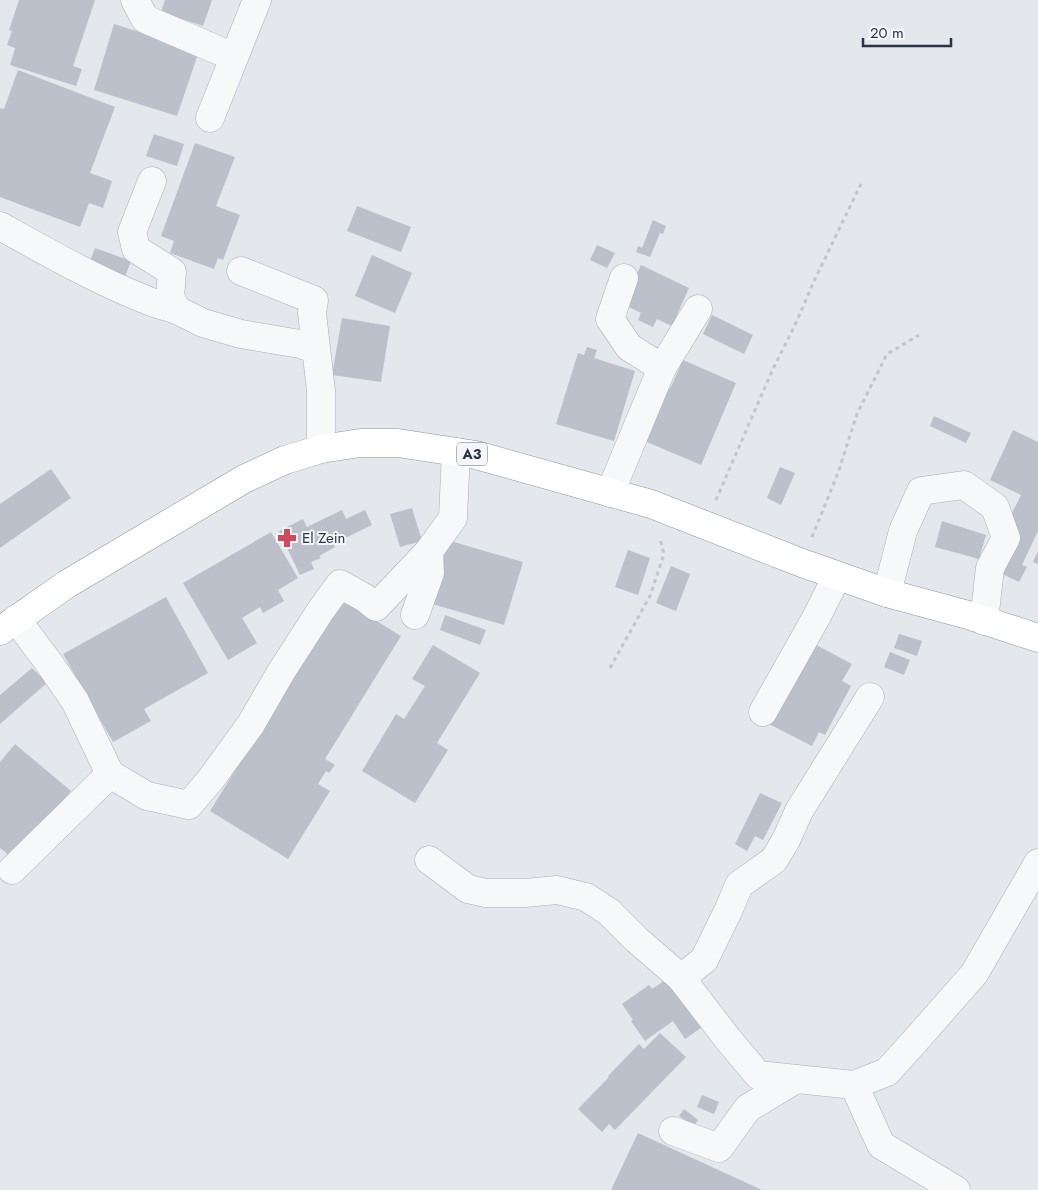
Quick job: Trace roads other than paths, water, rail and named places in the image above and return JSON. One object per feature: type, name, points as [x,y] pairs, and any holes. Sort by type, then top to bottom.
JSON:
[{"type":"highway","name":"A3","points":[[8,625],[67,584],[244,479],[285,460],[321,449],[360,443],[398,443],[476,455],[651,504],[802,564],[887,594],[968,616],[1038,638]]},
{"type":"street","points":[[210,118],[257,0]]},
{"type":"street","points":[[143,6],[234,57]]},
{"type":"street","points":[[152,181],[132,232],[136,249],[172,272],[170,297],[177,310]]},
{"type":"street","points":[[0,226],[103,281],[145,300],[177,310],[203,323],[234,332],[300,344],[315,349]]},
{"type":"street","points":[[241,271],[314,300],[312,313],[320,391],[321,449]]},
{"type":"street","points":[[624,278],[610,319],[629,347],[662,368]]},
{"type":"street","points":[[610,493],[662,368],[698,309]]},
{"type":"street","points":[[8,625],[49,663],[75,701],[110,774],[147,796],[189,805],[211,779],[251,724],[281,672],[340,584],[365,598],[376,607],[429,551],[453,518],[456,452]]},
{"type":"street","points":[[887,594],[903,530],[921,491],[964,485],[995,507],[1006,538],[990,568],[984,621]]},
{"type":"street","points":[[415,615],[430,573],[429,551]]},
{"type":"street","points":[[763,712],[817,616],[837,576]]},
{"type":"street","points":[[681,978],[704,960],[739,885],[774,860],[786,840],[799,811],[870,697]]},
{"type":"street","points":[[12,870],[110,774]]},
{"type":"street","points":[[429,860],[468,889],[486,893],[525,893],[557,890],[586,897],[609,912],[637,940],[681,978],[758,1075],[854,1085],[887,1072],[916,1042],[974,974],[1038,863]]},
{"type":"street","points":[[674,1131],[719,1148],[748,1108],[796,1079]]},
{"type":"street","points":[[854,1085],[881,1145],[956,1190]]},
{"type":"place","name":"El Zein","points":[[287,538]]}]
